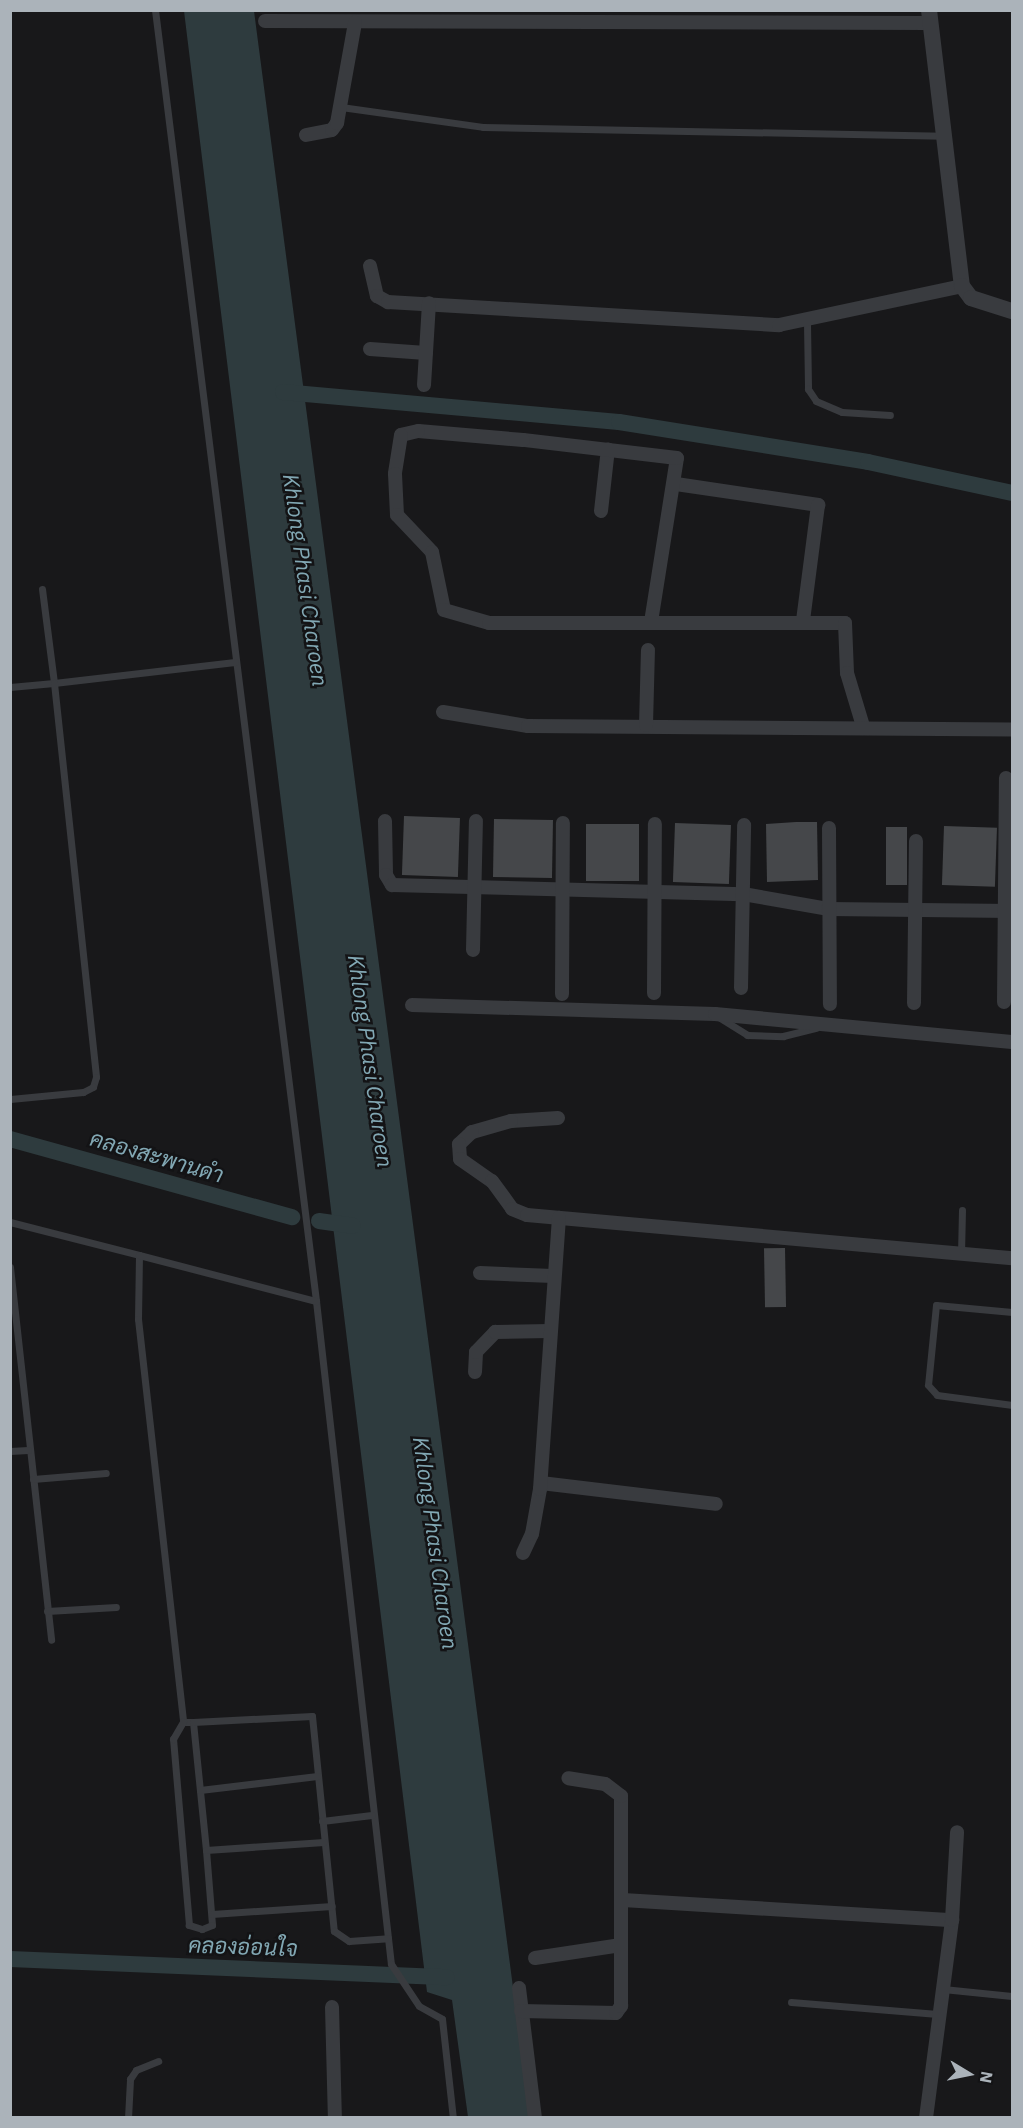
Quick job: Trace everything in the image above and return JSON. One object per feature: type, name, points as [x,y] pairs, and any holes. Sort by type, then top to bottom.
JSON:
[{"type":"street","points":[[265,21],[355,23],[386,16],[930,17],[962,286],[971,298],[1012,311]]},
{"type":"street","points":[[306,135],[332,130],[342,107],[355,23]]},
{"type":"street","points":[[370,266],[382,300],[807,323],[962,286]]},
{"type":"street","points":[[424,385],[429,303]]},
{"type":"street","points":[[370,349],[426,353]]},
{"type":"street","points":[[651,622],[679,464],[673,456],[406,432],[397,452],[397,515],[432,552],[440,600],[454,616],[489,623],[651,622],[803,620],[845,623],[847,673],[863,726]]},
{"type":"street","points":[[601,511],[608,449]]},
{"type":"street","points":[[676,484],[818,505],[803,620]]},
{"type":"street","points":[[646,725],[648,650]]},
{"type":"street","points":[[443,711],[528,726],[863,726],[1012,729]]},
{"type":"street","points":[[1004,1002],[1010,911],[1006,778]]},
{"type":"street","points":[[472,950],[476,820]]},
{"type":"street","points":[[385,821],[386,875],[392,885],[743,894],[828,909],[1010,911]]},
{"type":"street","points":[[561,994],[563,823]]},
{"type":"street","points":[[654,993],[655,824]]},
{"type":"street","points":[[741,988],[744,825]]},
{"type":"street","points":[[829,828],[830,1004]]},
{"type":"street","points":[[914,1003],[916,841]]},
{"type":"street","points":[[412,1005],[715,1014],[818,1027],[1012,1042]]},
{"type":"street","points":[[558,1118],[488,1126],[463,1137],[458,1153],[492,1181],[512,1209],[559,1218],[1012,1258]]},
{"type":"street","points":[[523,1553],[532,1534],[541,1483],[549,1331],[559,1218]]},
{"type":"street","points":[[480,1273],[553,1276]]},
{"type":"street","points":[[475,1372],[476,1352],[495,1332],[549,1331]]},
{"type":"street","points":[[541,1483],[716,1504]]},
{"type":"street","points":[[521,2011],[616,2013],[623,1900],[621,1796],[605,1784],[568,1778]]},
{"type":"street","points":[[926,2118],[940,1989],[952,1920],[957,1832]]},
{"type":"street","points":[[623,1900],[952,1920]]},
{"type":"street","points":[[535,1958],[621,1945]]},
{"type":"street","points":[[519,1988],[535,2118]]},
{"type":"street","points":[[332,2007],[335,2118]]},
{"type":"lane","points":[[156,10],[315,1301],[390,1964],[415,1999],[442,2019],[453,2118]]},
{"type":"lane","points":[[342,107],[483,127],[943,136]]},
{"type":"lane","points":[[807,323],[808,389],[816,401],[842,412],[890,415]]},
{"type":"lane","points":[[10,1099],[82,1092],[93,1087],[96,1077],[42,589]]},
{"type":"lane","points":[[10,687],[235,662]]},
{"type":"lane","points":[[961,1254],[962,1210]]},
{"type":"lane","points":[[10,1222],[315,1301]]},
{"type":"lane","points":[[139,1255],[138,1319],[183,1722],[173,1739],[190,1928],[208,1928],[212,1914],[193,1722]]},
{"type":"lane","points":[[10,1267],[13,1320],[51,1640]]},
{"type":"lane","points":[[1012,1312],[936,1305],[928,1385],[937,1395],[1012,1405]]},
{"type":"lane","points":[[10,1451],[28,1450]]},
{"type":"lane","points":[[33,1479],[106,1473]]},
{"type":"lane","points":[[47,1611],[116,1607]]},
{"type":"lane","points":[[183,1722],[310,1713],[336,1937],[387,1938]]},
{"type":"lane","points":[[200,1790],[317,1776]]},
{"type":"lane","points":[[322,1821],[372,1815]]},
{"type":"lane","points":[[207,1851],[324,1842]]},
{"type":"lane","points":[[212,1914],[332,1906]]},
{"type":"lane","points":[[940,1989],[1012,1996]]},
{"type":"lane","points":[[791,2002],[938,2014]]},
{"type":"lane","points":[[129,2118],[130,2079],[136,2070],[158,2061]]},
{"type":"water","name":"Khlong Phasi Charoen","points":[[184,11],[254,11],[530,2117],[468,2117],[452,2000],[427,1992]]},
{"type":"building","points":[[404,816],[460,818],[458,877],[402,875]]},
{"type":"building","points":[[494,819],[553,820],[552,878],[493,877]]},
{"type":"building","points":[[817,822],[818,880],[767,882],[766,824]]},
{"type":"building","points":[[675,823],[731,825],[729,884],[673,882]]},
{"type":"building","points":[[586,824],[639,824],[639,881],[586,881]]},
{"type":"building","points":[[944,826],[997,828],[995,887],[942,885]]},
{"type":"building","points":[[886,827],[907,827],[907,885],[886,885]]},
{"type":"building","points":[[764,1248],[785,1248],[786,1307],[765,1307]]},
{"type":"waterway","points":[[283,392],[619,422],[868,462],[1012,493]]},
{"type":"waterway","name":"คลองสะพานดำ","points":[[10,1139],[292,1217]]},
{"type":"waterway","name":"คลองสะพานดำ","points":[[319,1221],[353,1226]]},
{"type":"waterway","name":"คลองอ่อนใจ","points":[[10,1959],[447,1977]]}]
